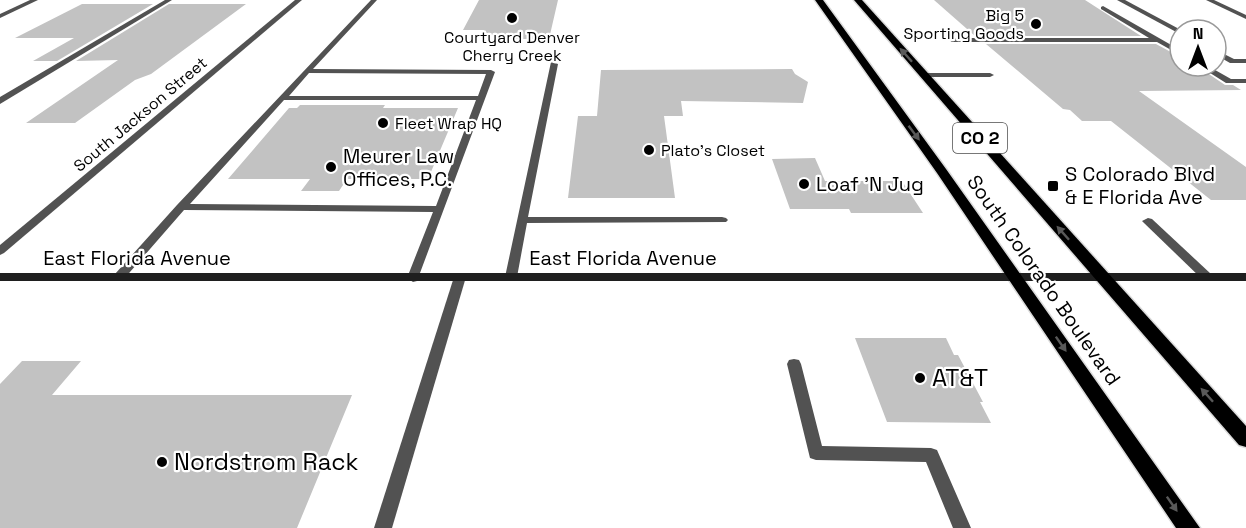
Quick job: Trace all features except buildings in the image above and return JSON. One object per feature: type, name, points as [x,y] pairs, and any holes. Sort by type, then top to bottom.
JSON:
[{"type":"main road","name":"South Colorado Boulevard","points":[[819,0],[942,172],[1189,528]]},
{"type":"main road","name":"South Colorado Boulevard","points":[[858,0],[1246,439]]},
{"type":"street","points":[[0,16],[35,0]]},
{"type":"street","points":[[0,101],[169,0]]},
{"type":"street","name":"South Jackson Street","points":[[0,251],[299,0]]},
{"type":"street","points":[[119,277],[374,0]]},
{"type":"street","points":[[1120,0],[1168,26]]},
{"type":"street","points":[[1209,0],[1246,17]]},
{"type":"street","points":[[1103,8],[1168,46]]},
{"type":"street","points":[[952,40],[1158,40]]},
{"type":"street","points":[[1228,58],[1233,61],[1246,61]]},
{"type":"street","points":[[511,277],[554,63]]},
{"type":"street","points":[[307,71],[491,72],[413,278]]},
{"type":"street","points":[[924,75],[990,75]]},
{"type":"street","points":[[1224,78],[1229,81],[1246,81]]},
{"type":"street","points":[[282,98],[481,98]]},
{"type":"street","points":[[181,207],[440,209]]},
{"type":"street","points":[[522,220],[722,220]]},
{"type":"street","points":[[1148,220],[1207,277]]},
{"type":"street","name":"East Florida Avenue","points":[[0,277],[1246,277]]},
{"type":"street","points":[[383,528],[460,277]]},
{"type":"street","points":[[794,364],[816,453],[931,455],[962,528]]},
{"type":"place","name":"Courtyard Denver Cherry Creek","points":[[512,18]]},
{"type":"place","name":"Big 5 Sporting Goods","points":[[1036,24]]},
{"type":"place","name":"Fleet Wrap HQ","points":[[383,123]]},
{"type":"place","name":"Plato's Closet","points":[[649,150]]},
{"type":"place","name":"Meurer Law Offices, P.C.","points":[[331,167]]},
{"type":"place","name":"Loaf 'N Jug","points":[[804,184]]},
{"type":"place","name":"S Colorado Blvd & E Florida Ave","points":[[1053,186]]},
{"type":"place","name":"AT&T","points":[[920,378]]},
{"type":"place","name":"Nordstrom Rack","points":[[162,462]]}]
